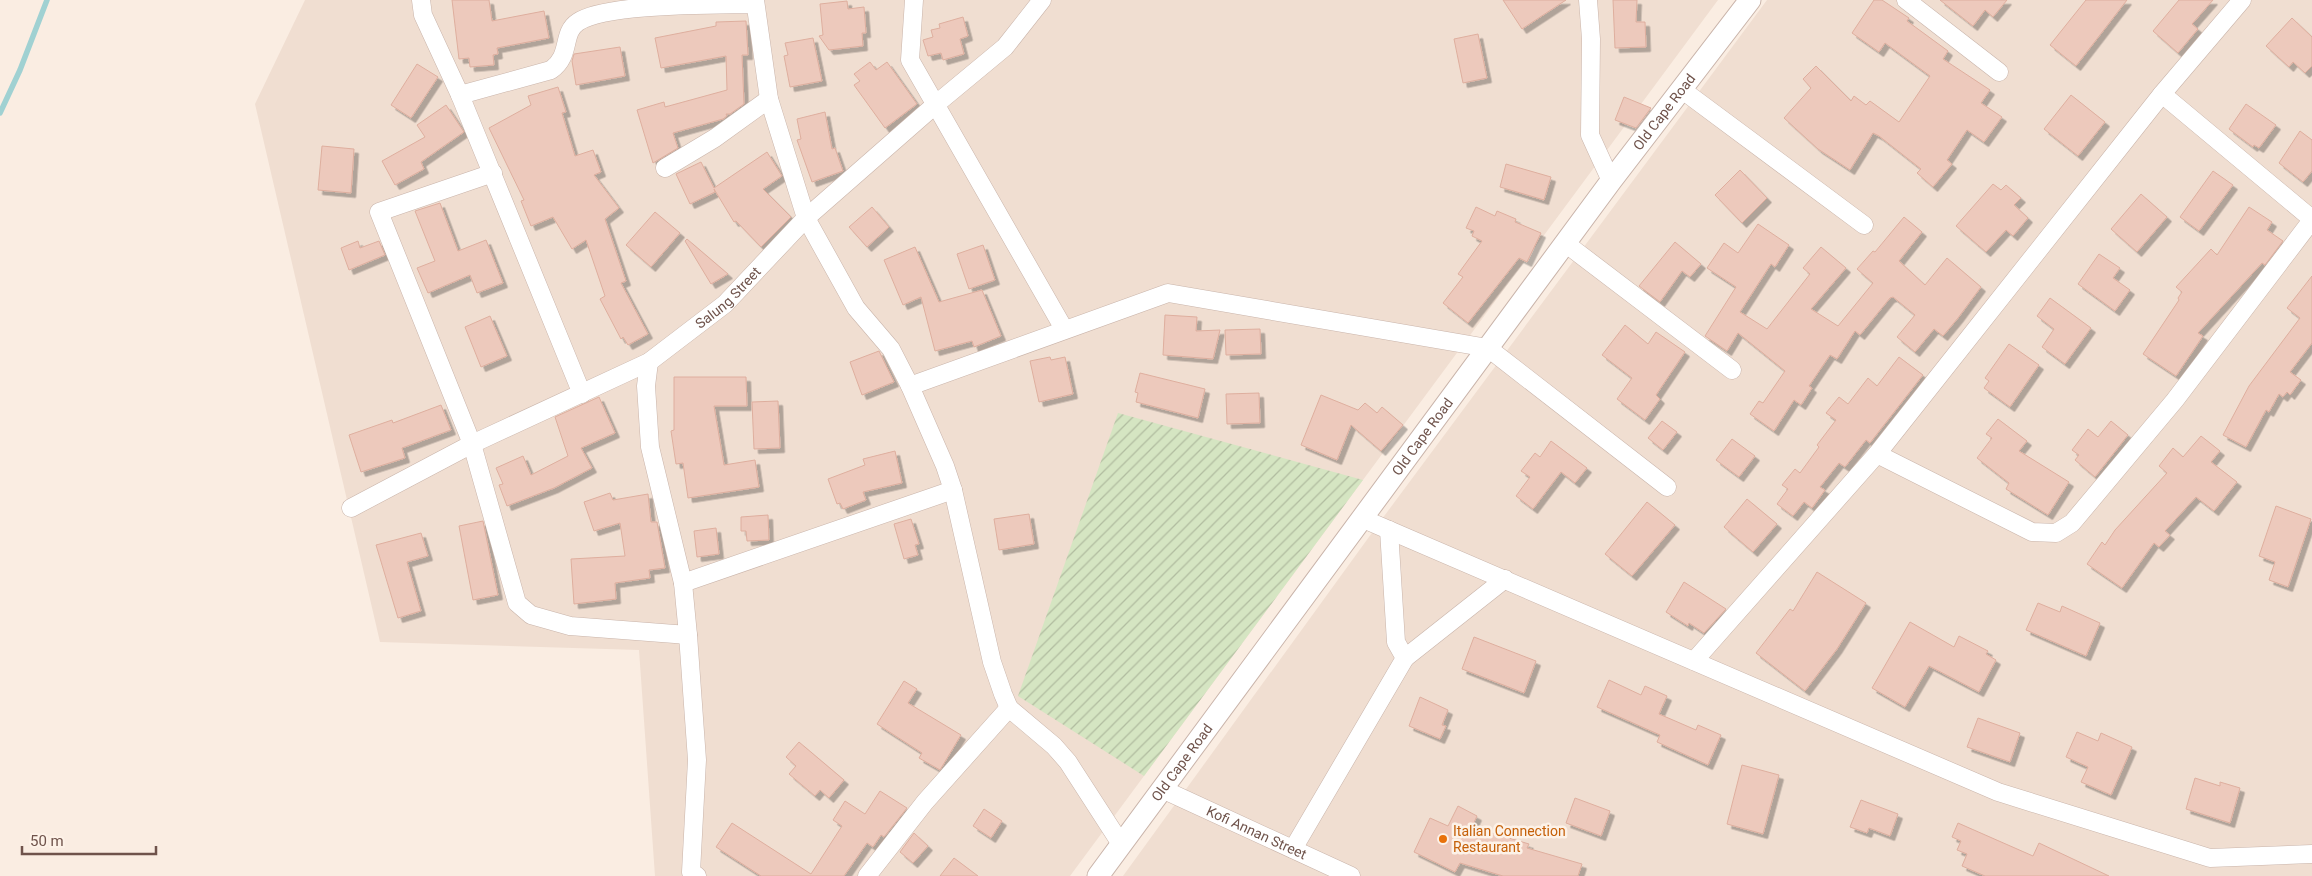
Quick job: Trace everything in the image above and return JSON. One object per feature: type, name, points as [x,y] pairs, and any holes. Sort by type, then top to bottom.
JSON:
[{"type":"street","points":[[421,0],[430,32],[460,95],[493,173],[582,394]]},
{"type":"street","points":[[914,0],[910,60],[1064,329]]},
{"type":"street","name":"Salung Street","points":[[351,508],[472,444],[649,362],[725,304],[806,218],[935,105],[1005,47],[1042,0]]},
{"type":"street","points":[[1588,0],[1591,39],[1590,134],[1611,181]]},
{"type":"street","name":"Old Cape Road","points":[[1098,876],[1611,181],[1750,0]]},
{"type":"street","points":[[1906,0],[1999,72]]},
{"type":"street","points":[[1694,661],[1877,454],[2162,94],[2242,0]]},
{"type":"street","points":[[460,95],[551,70],[565,54],[568,35],[572,28],[578,22],[594,16],[686,3],[755,2],[769,99],[806,218],[856,308],[891,349],[910,386],[945,466],[953,490],[992,662],[1009,708],[1054,746],[1068,762],[1121,844]]},
{"type":"street","points":[[1681,89],[1864,225]]},
{"type":"street","points":[[1877,454],[2032,532],[2056,533],[2072,523],[2175,400],[2312,219],[2162,94]]},
{"type":"street","points":[[665,168],[715,138],[769,99]]},
{"type":"street","points":[[493,173],[378,212],[472,444],[517,603],[522,610],[531,615],[570,626],[688,636]]},
{"type":"street","points":[[1565,243],[1732,370]]},
{"type":"street","points":[[910,386],[1168,293],[1488,348],[1667,487]]},
{"type":"street","points":[[649,362],[646,386],[650,447],[683,582],[696,760],[691,872],[697,876]]},
{"type":"street","points":[[683,582],[953,490]]},
{"type":"street","points":[[1361,518],[1998,792],[2210,858],[2312,854]]},
{"type":"street","points":[[1389,530],[1396,642],[1405,658]]},
{"type":"street","points":[[1293,849],[1405,658],[1505,579]]},
{"type":"street","points":[[867,876],[925,802],[1009,708]]},
{"type":"street","name":"Kofi Annan Street","points":[[1162,789],[1351,876]]},
{"type":"shaded area","points":[[305,0],[1718,0],[1070,876],[655,876],[639,650],[380,642],[255,104]]},
{"type":"shaded area","points":[[1767,0],[2312,0],[2312,876],[1123,876],[1382,519]]},
{"type":"green space","points":[[1118,413],[1363,480],[1144,776],[1018,696]]},
{"type":"building","points":[[452,0],[489,0],[492,21],[544,11],[549,38],[497,48],[498,54],[493,55],[494,65],[470,67],[469,58],[459,59]]},
{"type":"building","points":[[1503,0],[1566,0],[1522,29]]},
{"type":"building","points":[[1613,0],[1637,0],[1636,22],[1645,22],[1646,47],[1615,48]]},
{"type":"building","points":[[1874,0],[1882,0],[1909,18],[1907,21],[1948,51],[1943,59],[1990,90],[1981,103],[2002,117],[1984,142],[1967,130],[1947,160],[1952,164],[1933,187],[1917,173],[1921,169],[1873,133],[1850,170],[1818,149],[1784,118],[1811,88],[1803,79],[1816,66],[1851,101],[1854,96],[1866,105],[1870,101],[1899,122],[1930,76],[1885,43],[1879,52],[1852,33]]},
{"type":"building","points":[[1940,0],[2007,0],[1993,17],[1985,10],[1973,26]]},
{"type":"building","points":[[2086,0],[2127,0],[2076,66],[2050,45]]},
{"type":"building","points":[[2179,0],[2213,0],[2192,24],[2198,29],[2178,53],[2153,31]]},
{"type":"building","points":[[847,1],[848,9],[864,7],[866,33],[862,33],[863,46],[829,50],[819,36],[823,35],[820,4]]},
{"type":"building","points":[[963,17],[968,36],[960,39],[964,54],[943,60],[941,53],[928,56],[923,40],[933,37],[931,30],[940,28],[939,24]]},
{"type":"building","points":[[2292,18],[2312,37],[2312,66],[2305,73],[2293,62],[2289,67],[2266,46]]},
{"type":"building","points":[[746,21],[748,55],[742,55],[744,104],[730,114],[726,114],[727,116],[723,119],[673,133],[678,148],[653,163],[637,110],[664,102],[665,107],[727,90],[726,56],[661,68],[655,38],[716,26],[716,22]]},
{"type":"building","points":[[1478,34],[1487,78],[1463,83],[1454,39]]},
{"type":"building","points":[[813,38],[822,81],[790,87],[784,56],[788,55],[785,43]]},
{"type":"building","points":[[620,47],[625,76],[576,85],[572,61],[574,54]]},
{"type":"building","points":[[870,62],[876,70],[887,62],[917,104],[885,128],[854,85],[860,81],[854,74]]},
{"type":"building","points":[[417,64],[438,77],[411,118],[391,105]]},
{"type":"building","points":[[558,87],[566,112],[562,113],[575,156],[593,150],[601,172],[594,175],[619,208],[605,219],[626,281],[621,283],[648,334],[628,345],[623,337],[621,339],[600,299],[605,296],[586,240],[572,249],[553,217],[531,226],[521,201],[524,200],[489,128],[531,105],[528,96]]},
{"type":"building","points":[[2071,95],[2105,122],[2078,156],[2044,129]]},
{"type":"building","points":[[1624,97],[1651,108],[1636,128],[1615,120]]},
{"type":"building","points":[[2246,104],[2276,125],[2259,148],[2254,145],[2253,147],[2229,129]]},
{"type":"building","points":[[446,105],[464,132],[421,162],[424,169],[395,185],[382,161],[425,137],[417,125]]},
{"type":"building","points":[[825,112],[832,149],[835,148],[843,171],[812,182],[797,140],[801,139],[797,119]]},
{"type":"building","points":[[2300,131],[2312,140],[2312,171],[2303,182],[2279,163]]},
{"type":"building","points":[[322,146],[354,149],[351,193],[318,190]]},
{"type":"building","points":[[767,152],[782,176],[763,189],[791,217],[761,247],[736,221],[734,222],[714,189],[715,192],[690,204],[676,174],[701,162],[714,188]]},
{"type":"building","points":[[1506,164],[1551,177],[1544,200],[1500,187]]},
{"type":"building","points":[[1740,170],[1767,198],[1742,223],[1715,195]]},
{"type":"building","points":[[2213,171],[2233,185],[2199,231],[2180,217]]},
{"type":"building","points":[[1993,184],[2001,190],[2006,185],[2021,198],[2014,205],[2028,218],[2013,236],[2006,230],[1986,252],[1956,226]]},
{"type":"building","points":[[2141,194],[2167,217],[2137,252],[2111,229]]},
{"type":"building","points":[[440,203],[458,251],[486,240],[503,283],[477,293],[470,275],[428,293],[417,268],[435,261],[415,211]]},
{"type":"building","points":[[872,207],[889,227],[867,247],[849,227]]},
{"type":"building","points":[[1476,207],[1495,216],[1497,211],[1516,219],[1515,222],[1541,233],[1527,262],[1519,258],[1468,323],[1443,303],[1463,277],[1458,274],[1482,241],[1472,236],[1474,231],[1466,228]]},
{"type":"building","points":[[2249,207],[2272,222],[2267,230],[2283,241],[2265,265],[2262,263],[2198,333],[2203,336],[2176,376],[2143,354],[2179,300],[2178,298],[2182,292],[2176,287],[2211,249],[2217,255]]},
{"type":"building","points":[[655,212],[680,233],[651,267],[626,245]]},
{"type":"building","points":[[1904,217],[1922,232],[1899,261],[1925,285],[1947,258],[1981,287],[1943,336],[1934,329],[1915,352],[1897,337],[1915,315],[1893,297],[1890,298],[1860,335],[1855,331],[1837,359],[1830,355],[1809,386],[1812,388],[1801,405],[1794,400],[1774,431],[1750,414],[1759,401],[1763,403],[1785,371],[1738,333],[1727,351],[1705,336],[1736,287],[1707,268],[1724,243],[1738,253],[1758,224],[1789,245],[1775,267],[1771,264],[1740,312],[1767,329],[1810,274],[1803,268],[1821,247],[1846,268],[1811,309],[1838,326],[1873,283],[1857,269],[1873,251],[1875,252]]},
{"type":"building","points":[[687,239],[728,274],[711,284],[685,241]]},
{"type":"building","points":[[358,241],[360,248],[379,241],[385,255],[349,270],[341,248]]},
{"type":"building","points":[[1675,242],[1701,264],[1690,277],[1682,271],[1660,302],[1639,286]]},
{"type":"building","points":[[983,245],[995,280],[969,289],[957,254]]},
{"type":"building","points":[[915,247],[939,302],[982,290],[1001,336],[974,347],[972,341],[935,351],[921,297],[903,305],[884,260]]},
{"type":"building","points":[[2099,254],[2120,268],[2113,278],[2130,290],[2115,311],[2078,284]]},
{"type":"building","points":[[2312,276],[2312,343],[2290,372],[2301,380],[2290,395],[2287,392],[2283,397],[2279,394],[2269,412],[2266,410],[2246,447],[2223,435],[2249,386],[2300,318],[2287,308]]},
{"type":"building","points":[[2050,298],[2091,328],[2065,364],[2042,347],[2054,329],[2037,316]]},
{"type":"building","points":[[1165,315],[1197,317],[1196,331],[1220,330],[1213,359],[1163,355]]},
{"type":"building","points":[[490,316],[507,356],[481,367],[465,327]]},
{"type":"building","points":[[1625,325],[1648,344],[1656,332],[1685,352],[1656,395],[1660,399],[1645,420],[1617,399],[1632,378],[1602,355]]},
{"type":"building","points":[[1260,329],[1261,354],[1226,355],[1225,330]]},
{"type":"building","points":[[2009,344],[2039,365],[2010,407],[1984,388],[1989,381],[1985,378]]},
{"type":"building","points":[[879,351],[894,382],[862,395],[850,362]]},
{"type":"building","points":[[1050,357],[1051,360],[1065,357],[1073,394],[1039,402],[1030,361]]},
{"type":"building","points":[[1899,357],[1923,375],[1870,443],[1866,440],[1845,467],[1839,463],[1820,487],[1825,490],[1812,508],[1804,502],[1793,516],[1777,504],[1788,489],[1782,485],[1795,469],[1800,473],[1819,447],[1817,445],[1836,420],[1826,413],[1839,397],[1848,404],[1868,378],[1877,386]]},
{"type":"building","points":[[1140,373],[1205,389],[1198,418],[1136,402],[1138,393],[1135,392]]},
{"type":"building","points":[[674,377],[746,377],[747,406],[714,406],[724,465],[755,460],[759,487],[688,498],[683,463],[676,464],[671,431],[674,430]]},
{"type":"building","points":[[1259,393],[1260,423],[1227,424],[1226,394]]},
{"type":"building","points":[[1321,395],[1358,410],[1365,403],[1377,413],[1382,407],[1403,425],[1381,451],[1351,425],[1337,460],[1301,445]]},
{"type":"building","points":[[599,397],[615,433],[581,448],[592,468],[554,488],[507,506],[499,485],[503,484],[496,468],[523,456],[531,475],[568,456],[555,417]]},
{"type":"building","points":[[778,401],[780,448],[754,449],[752,402]]},
{"type":"building","points":[[441,405],[451,430],[402,448],[405,458],[361,472],[349,435],[392,420],[393,423]]},
{"type":"building","points":[[1998,419],[2027,441],[2019,451],[2069,482],[2048,515],[2006,489],[2009,483],[1977,458],[1992,438],[1986,434]]},
{"type":"building","points":[[1662,421],[1677,432],[1663,450],[1648,438]]},
{"type":"building","points":[[2111,421],[2128,435],[2095,477],[2075,460],[2079,455],[2072,450],[2088,429],[2098,437]]},
{"type":"building","points":[[2201,436],[2220,451],[2211,462],[2237,482],[2214,511],[2196,497],[2165,531],[2170,535],[2159,547],[2154,543],[2122,588],[2087,564],[2102,542],[2105,545],[2115,530],[2167,473],[2159,466],[2173,448],[2183,457]]},
{"type":"building","points":[[1732,439],[1755,456],[1739,477],[1716,460]]},
{"type":"building","points":[[1551,441],[1587,468],[1575,483],[1561,472],[1533,509],[1516,496],[1530,477],[1521,471],[1535,453],[1540,457]]},
{"type":"building","points":[[895,451],[902,483],[863,492],[866,500],[843,509],[840,503],[837,504],[828,479],[865,465],[863,459]]},
{"type":"building","points":[[610,493],[613,500],[648,494],[651,522],[657,522],[665,568],[649,570],[650,578],[615,583],[616,599],[574,604],[571,559],[625,556],[620,523],[594,531],[584,502]]},
{"type":"building","points":[[1747,499],[1777,524],[1753,552],[1724,527]]},
{"type":"building","points":[[1647,502],[1675,525],[1632,576],[1605,554]]},
{"type":"building","points":[[2276,506],[2311,519],[2288,587],[2269,580],[2275,562],[2259,556]]},
{"type":"building","points":[[1029,514],[1034,544],[999,550],[994,519]]},
{"type":"building","points":[[768,515],[769,540],[747,541],[746,531],[741,531],[741,517]]},
{"type":"building","points":[[911,519],[919,544],[915,545],[918,555],[904,559],[894,524]]},
{"type":"building","points":[[483,521],[498,595],[473,600],[459,526]]},
{"type":"building","points":[[716,528],[719,554],[697,557],[694,531]]},
{"type":"building","points":[[421,533],[428,556],[407,562],[421,611],[398,618],[376,545]]},
{"type":"building","points":[[1817,572],[1866,603],[1837,649],[1805,691],[1756,653],[1790,609],[1793,611]]},
{"type":"building","points":[[1684,582],[1726,609],[1704,633],[1689,623],[1688,626],[1666,612]]},
{"type":"building","points":[[2038,603],[2060,612],[2062,606],[2100,623],[2086,656],[2026,630]]},
{"type":"building","points":[[1910,622],[1954,647],[1959,636],[1988,651],[1986,654],[1996,660],[1979,692],[1929,666],[1905,707],[1872,688]]},
{"type":"building","points":[[1474,637],[1536,661],[1524,693],[1462,669]]},
{"type":"building","points":[[1609,680],[1641,695],[1645,686],[1667,696],[1659,714],[1696,730],[1698,725],[1721,735],[1708,765],[1657,742],[1660,735],[1597,707]]},
{"type":"building","points":[[904,681],[917,689],[908,703],[961,735],[940,770],[919,758],[922,753],[877,724]]},
{"type":"building","points":[[1420,697],[1448,710],[1442,725],[1446,726],[1440,739],[1409,726]]},
{"type":"building","points":[[1978,718],[2020,733],[2010,762],[1967,747]]},
{"type":"building","points":[[2077,732],[2098,741],[2101,733],[2132,747],[2111,795],[2081,782],[2088,767],[2066,757]]},
{"type":"building","points":[[799,742],[844,780],[829,798],[820,790],[815,796],[789,774],[796,766],[786,757]]},
{"type":"building","points":[[1742,765],[1779,775],[1763,834],[1727,824]]},
{"type":"building","points":[[2195,778],[2220,786],[2220,782],[2240,788],[2230,823],[2186,809]]},
{"type":"building","points":[[880,791],[907,808],[884,837],[881,835],[873,847],[867,843],[844,876],[761,876],[716,847],[732,823],[811,874],[842,826],[833,820],[845,801],[865,814]]},
{"type":"building","points":[[1575,798],[1610,811],[1601,836],[1566,823]]},
{"type":"building","points":[[1861,800],[1898,814],[1890,836],[1869,828],[1867,833],[1850,827]]},
{"type":"building","points":[[1458,806],[1477,816],[1472,827],[1529,844],[1527,848],[1582,864],[1578,876],[1503,876],[1460,863],[1455,872],[1414,852],[1430,818],[1448,826]]},
{"type":"building","points":[[984,809],[1002,821],[991,838],[973,826]]},
{"type":"building","points":[[1958,823],[2033,856],[2039,843],[2109,876],[1985,876],[1962,866],[1967,854],[1957,850],[1961,841],[1952,837]]},
{"type":"building","points":[[914,833],[928,846],[913,863],[900,852]]},
{"type":"building","points":[[954,858],[978,876],[940,876]]},
{"type":"waterway","points":[[0,113],[20,70],[47,0]]},
{"type":"place","name":"Italian Connection Restaurant","points":[[1443,839]]}]
